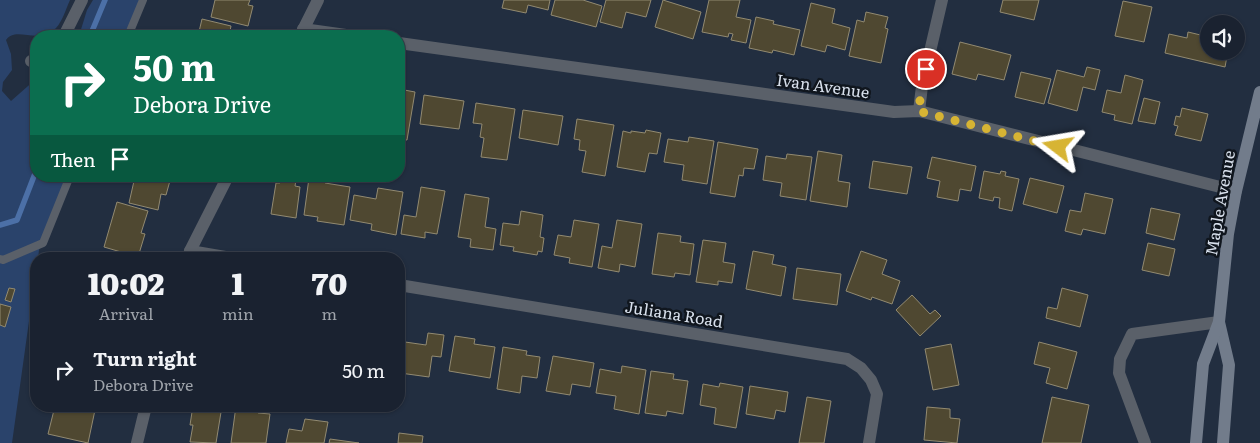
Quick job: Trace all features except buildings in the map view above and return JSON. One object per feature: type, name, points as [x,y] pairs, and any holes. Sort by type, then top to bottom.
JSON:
[{"type":"street","points":[[67,30],[82,0]]},
{"type":"street","points":[[303,30],[318,0]]},
{"type":"street","points":[[918,111],[942,0]]},
{"type":"street","name":"Ivan Avenue","points":[[405,44],[894,112],[918,111],[1236,191]]},
{"type":"street","name":"Maple Avenue","points":[[1196,443],[1204,364],[1219,322],[1228,234],[1236,191],[1260,92]]},
{"type":"street","points":[[190,252],[225,182]]},
{"type":"street","name":"Juliana Road","points":[[405,287],[847,360],[862,368],[871,380],[877,394],[869,443]]},
{"type":"street","points":[[1145,443],[1120,372],[1120,359],[1132,334],[1219,322]]},
{"type":"street","name":"Maple Avenue","points":[[1219,322],[1229,365],[1223,443]]},
{"type":"street","points":[[137,443],[145,412]]},
{"type":"lane","points":[[130,30],[143,0]]},
{"type":"lane","points":[[0,259],[3,260],[43,243],[68,182]]},
{"type":"shaded area","points":[[0,0],[70,0],[60,22],[53,30],[30,30],[30,35],[16,34],[6,40],[11,54],[12,70],[3,82],[2,91],[11,101],[30,84],[30,182],[67,182],[39,252],[30,252],[30,314],[12,443],[0,443]]},
{"type":"shaded area","points":[[93,0],[144,0],[132,30],[81,30],[87,10]]},
{"type":"waterway","points":[[92,30],[105,0]]},
{"type":"waterway","points":[[0,225],[17,220],[32,182]]},
{"type":"route","points":[[926,69],[918,111],[1058,147]]}]
